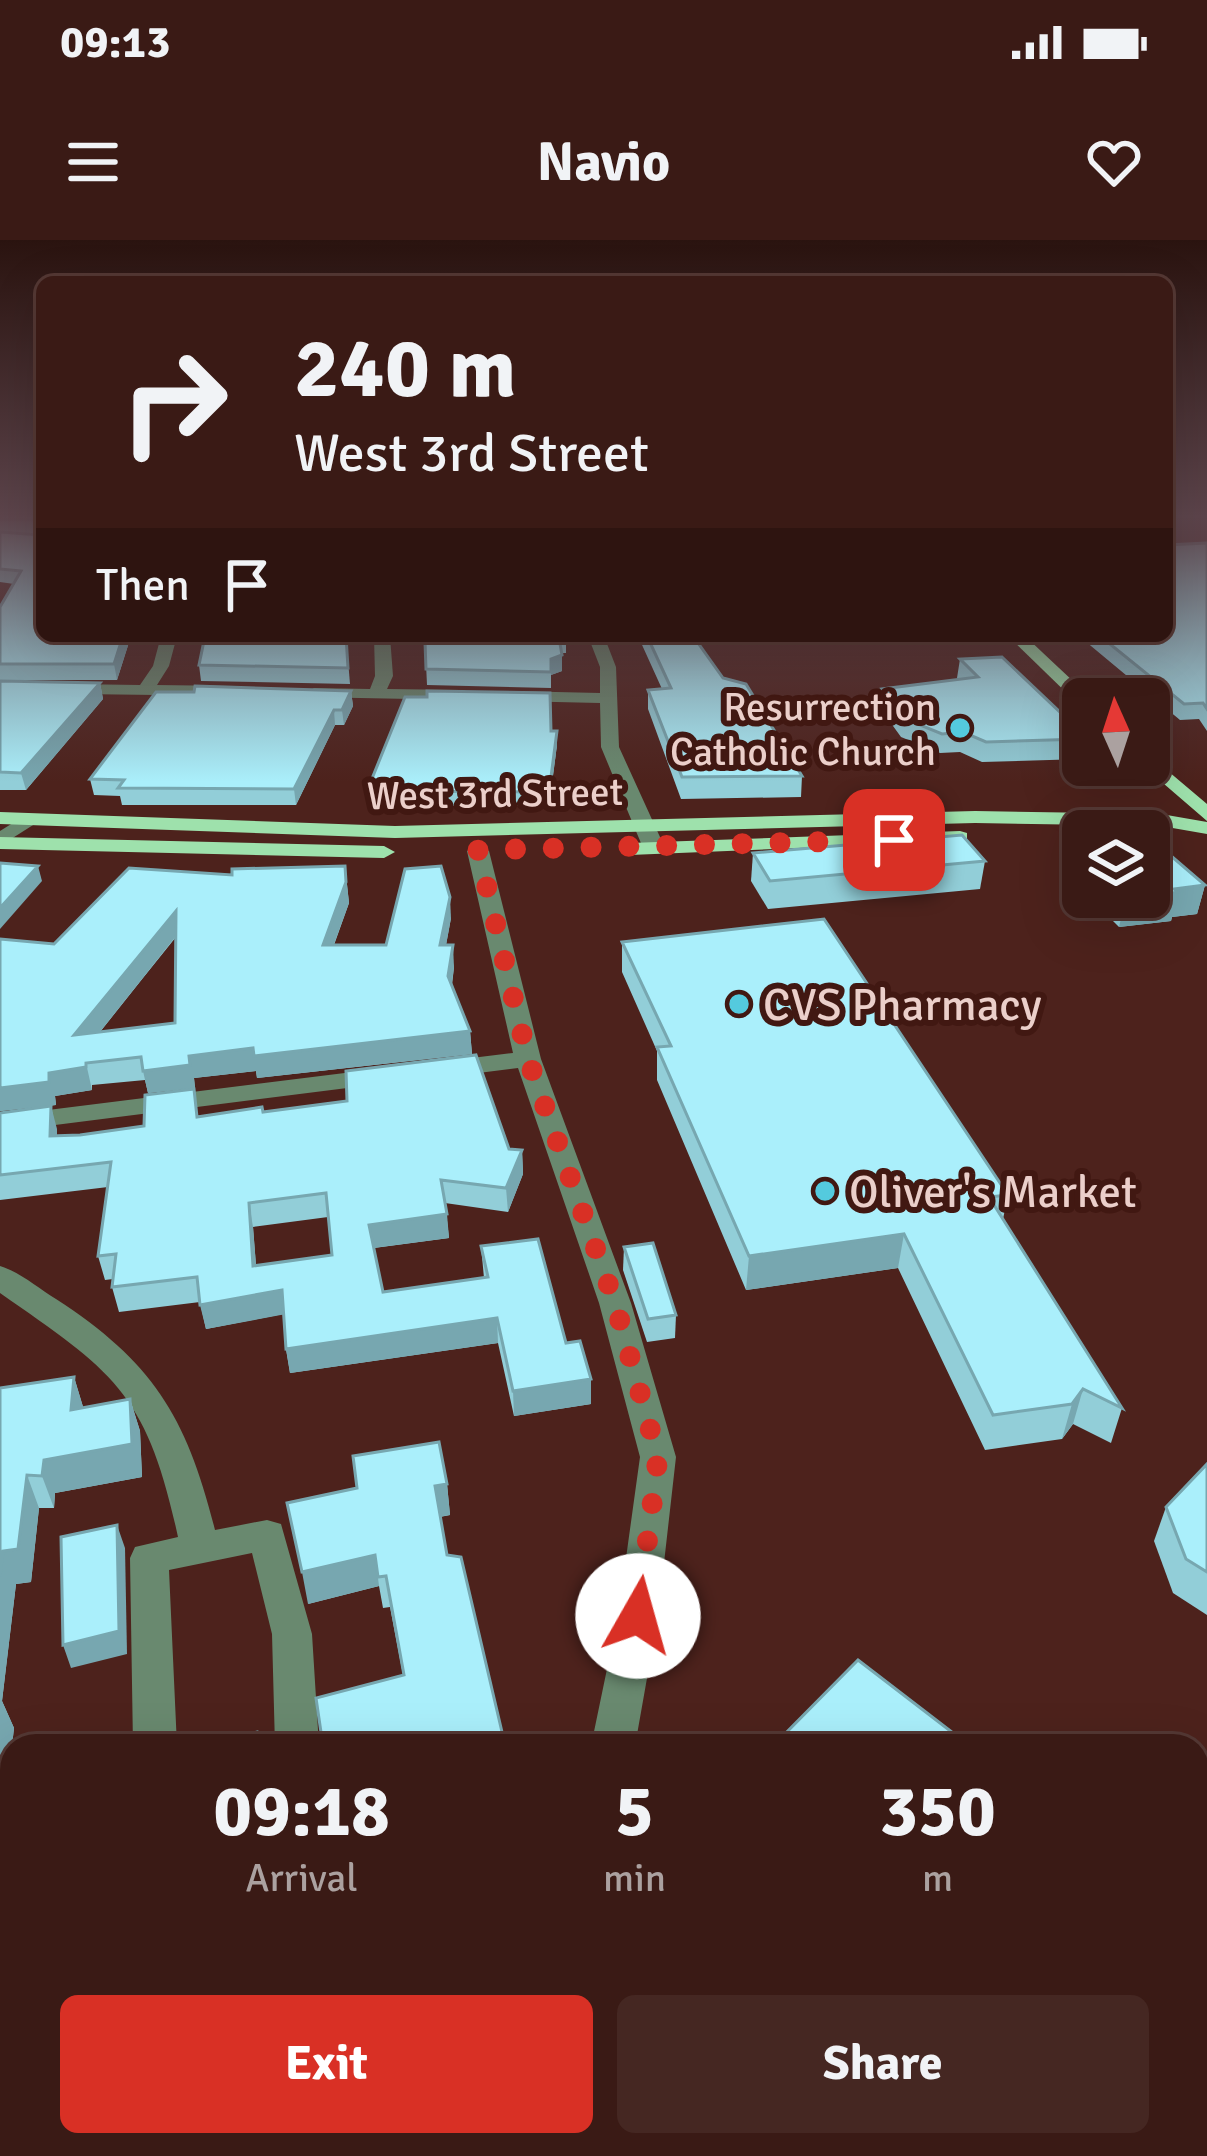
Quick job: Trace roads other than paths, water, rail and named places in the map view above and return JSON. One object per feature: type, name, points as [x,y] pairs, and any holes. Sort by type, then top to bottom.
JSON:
[{"type":"main road","points":[[1022,642],[1062,679]]},
{"type":"main road","points":[[1170,781],[1207,815]]},
{"type":"main road","name":"West 3rd Street","points":[[0,842],[285,853],[478,850],[975,817],[1161,820],[1207,830]]},
{"type":"main road","name":"West 3rd Street","points":[[0,818],[651,838],[1062,837]]},
{"type":"main road","name":"West 3rd Street","points":[[1170,835],[1207,830]]},
{"type":"street","points":[[145,690],[161,666],[167,642]]},
{"type":"street","points":[[376,694],[384,676],[382,642]]},
{"type":"street","points":[[598,642],[608,667],[610,746],[651,838]]},
{"type":"street","points":[[0,688],[260,692]]},
{"type":"street","points":[[284,692],[608,698]]},
{"type":"street","points":[[0,842],[32,820]]},
{"type":"street","points":[[478,850],[528,1059],[615,1303],[658,1457],[638,1616],[615,1734]]},
{"type":"street","points":[[0,1124],[528,1059]]},
{"type":"street","points":[[0,1277],[116,1359],[142,1392],[188,1496],[199,1544]]},
{"type":"street","points":[[155,1734],[149,1558],[199,1544],[267,1535],[292,1634],[296,1734]]},
{"type":"place","name":"Resurrection Catholic Church","points":[[960,728]]},
{"type":"place","name":"CVS Pharmacy","points":[[739,1004]]},
{"type":"place","name":"Oliver's Market","points":[[825,1191]]}]
